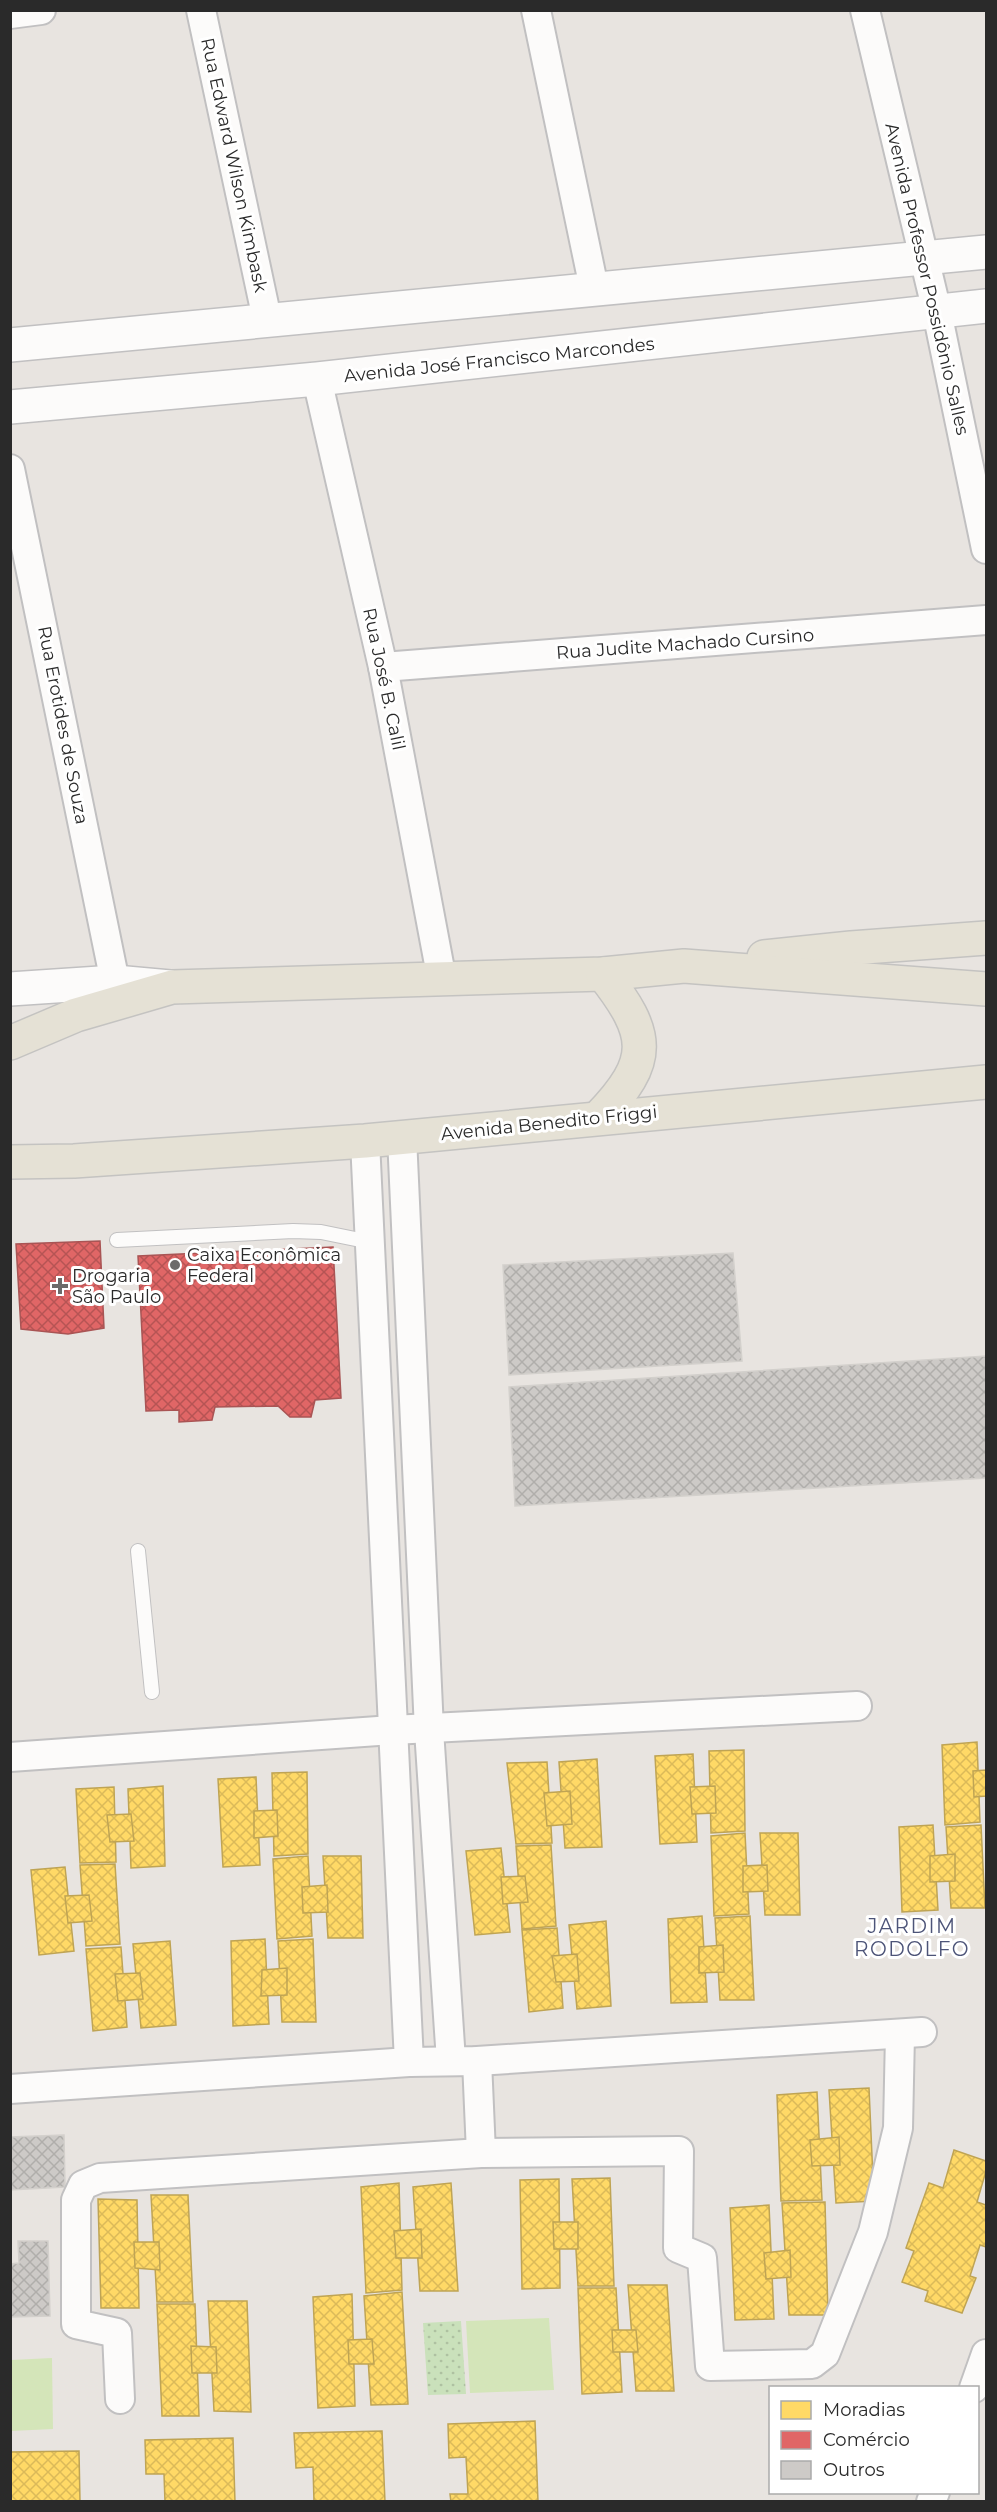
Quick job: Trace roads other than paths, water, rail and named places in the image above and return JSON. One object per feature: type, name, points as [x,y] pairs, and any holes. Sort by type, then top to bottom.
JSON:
[{"type":"main road","points":[[10,1043],[76,1015],[172,987],[603,974],[851,948],[987,938]]},
{"type":"main road","points":[[684,966],[987,989]]},
{"type":"main road","points":[[599,1117],[623,1092],[637,1066],[640,1035],[627,1005],[603,974]]},
{"type":"main road","name":"Avenida Benedito Friggi","points":[[10,1162],[111,1159],[365,1141],[987,1082]]},
{"type":"street","points":[[10,14],[41,10]]},
{"type":"street","name":"Rua Edward Wilson Kimbask","points":[[201,10],[267,320]]},
{"type":"street","points":[[536,10],[594,288]]},
{"type":"street","name":"Avenida Professor Possidônio Salles","points":[[865,10],[938,312],[987,549]]},
{"type":"street","points":[[10,345],[987,252]]},
{"type":"street","name":"Avenida José Francisco Marcondes","points":[[10,408],[317,380],[987,306]]},
{"type":"street","name":"Rua José B. Calil","points":[[317,380],[383,667],[442,980]]},
{"type":"street","name":"Rua Erotides de Souza","points":[[10,468],[115,982]]},
{"type":"street","name":"Rua Judite Machado Cursino","points":[[383,667],[987,620]]},
{"type":"street","points":[[10,989],[115,982],[172,987]]},
{"type":"street","points":[[402,1137],[429,1730],[464,2061],[481,2153]]},
{"type":"street","points":[[365,1141],[409,2062]]},
{"type":"street","points":[[10,1757],[392,1730],[429,1730],[857,1706]]},
{"type":"street","points":[[10,2089],[409,2062],[464,2061],[911,2033],[898,2128],[873,2232],[825,2354],[812,2364],[710,2366],[702,2258],[678,2248],[679,2151],[481,2153],[100,2178],[83,2185],[76,2200],[76,2324],[117,2333],[120,2399]]},
{"type":"street","points":[[975,2386],[987,2354]]},
{"type":"lane","points":[[117,1240],[293,1231],[321,1232],[370,1242]]},
{"type":"lane","points":[[138,1551],[152,1692]]},
{"type":"place","name":"Caixa Econômica Federal","points":[[175,1265]]},
{"type":"place","name":"Drogaria São Paulo","points":[[60,1286]]},
{"type":"district","name":"JARDIM RODOLFO","points":[[912,1938]]}]
